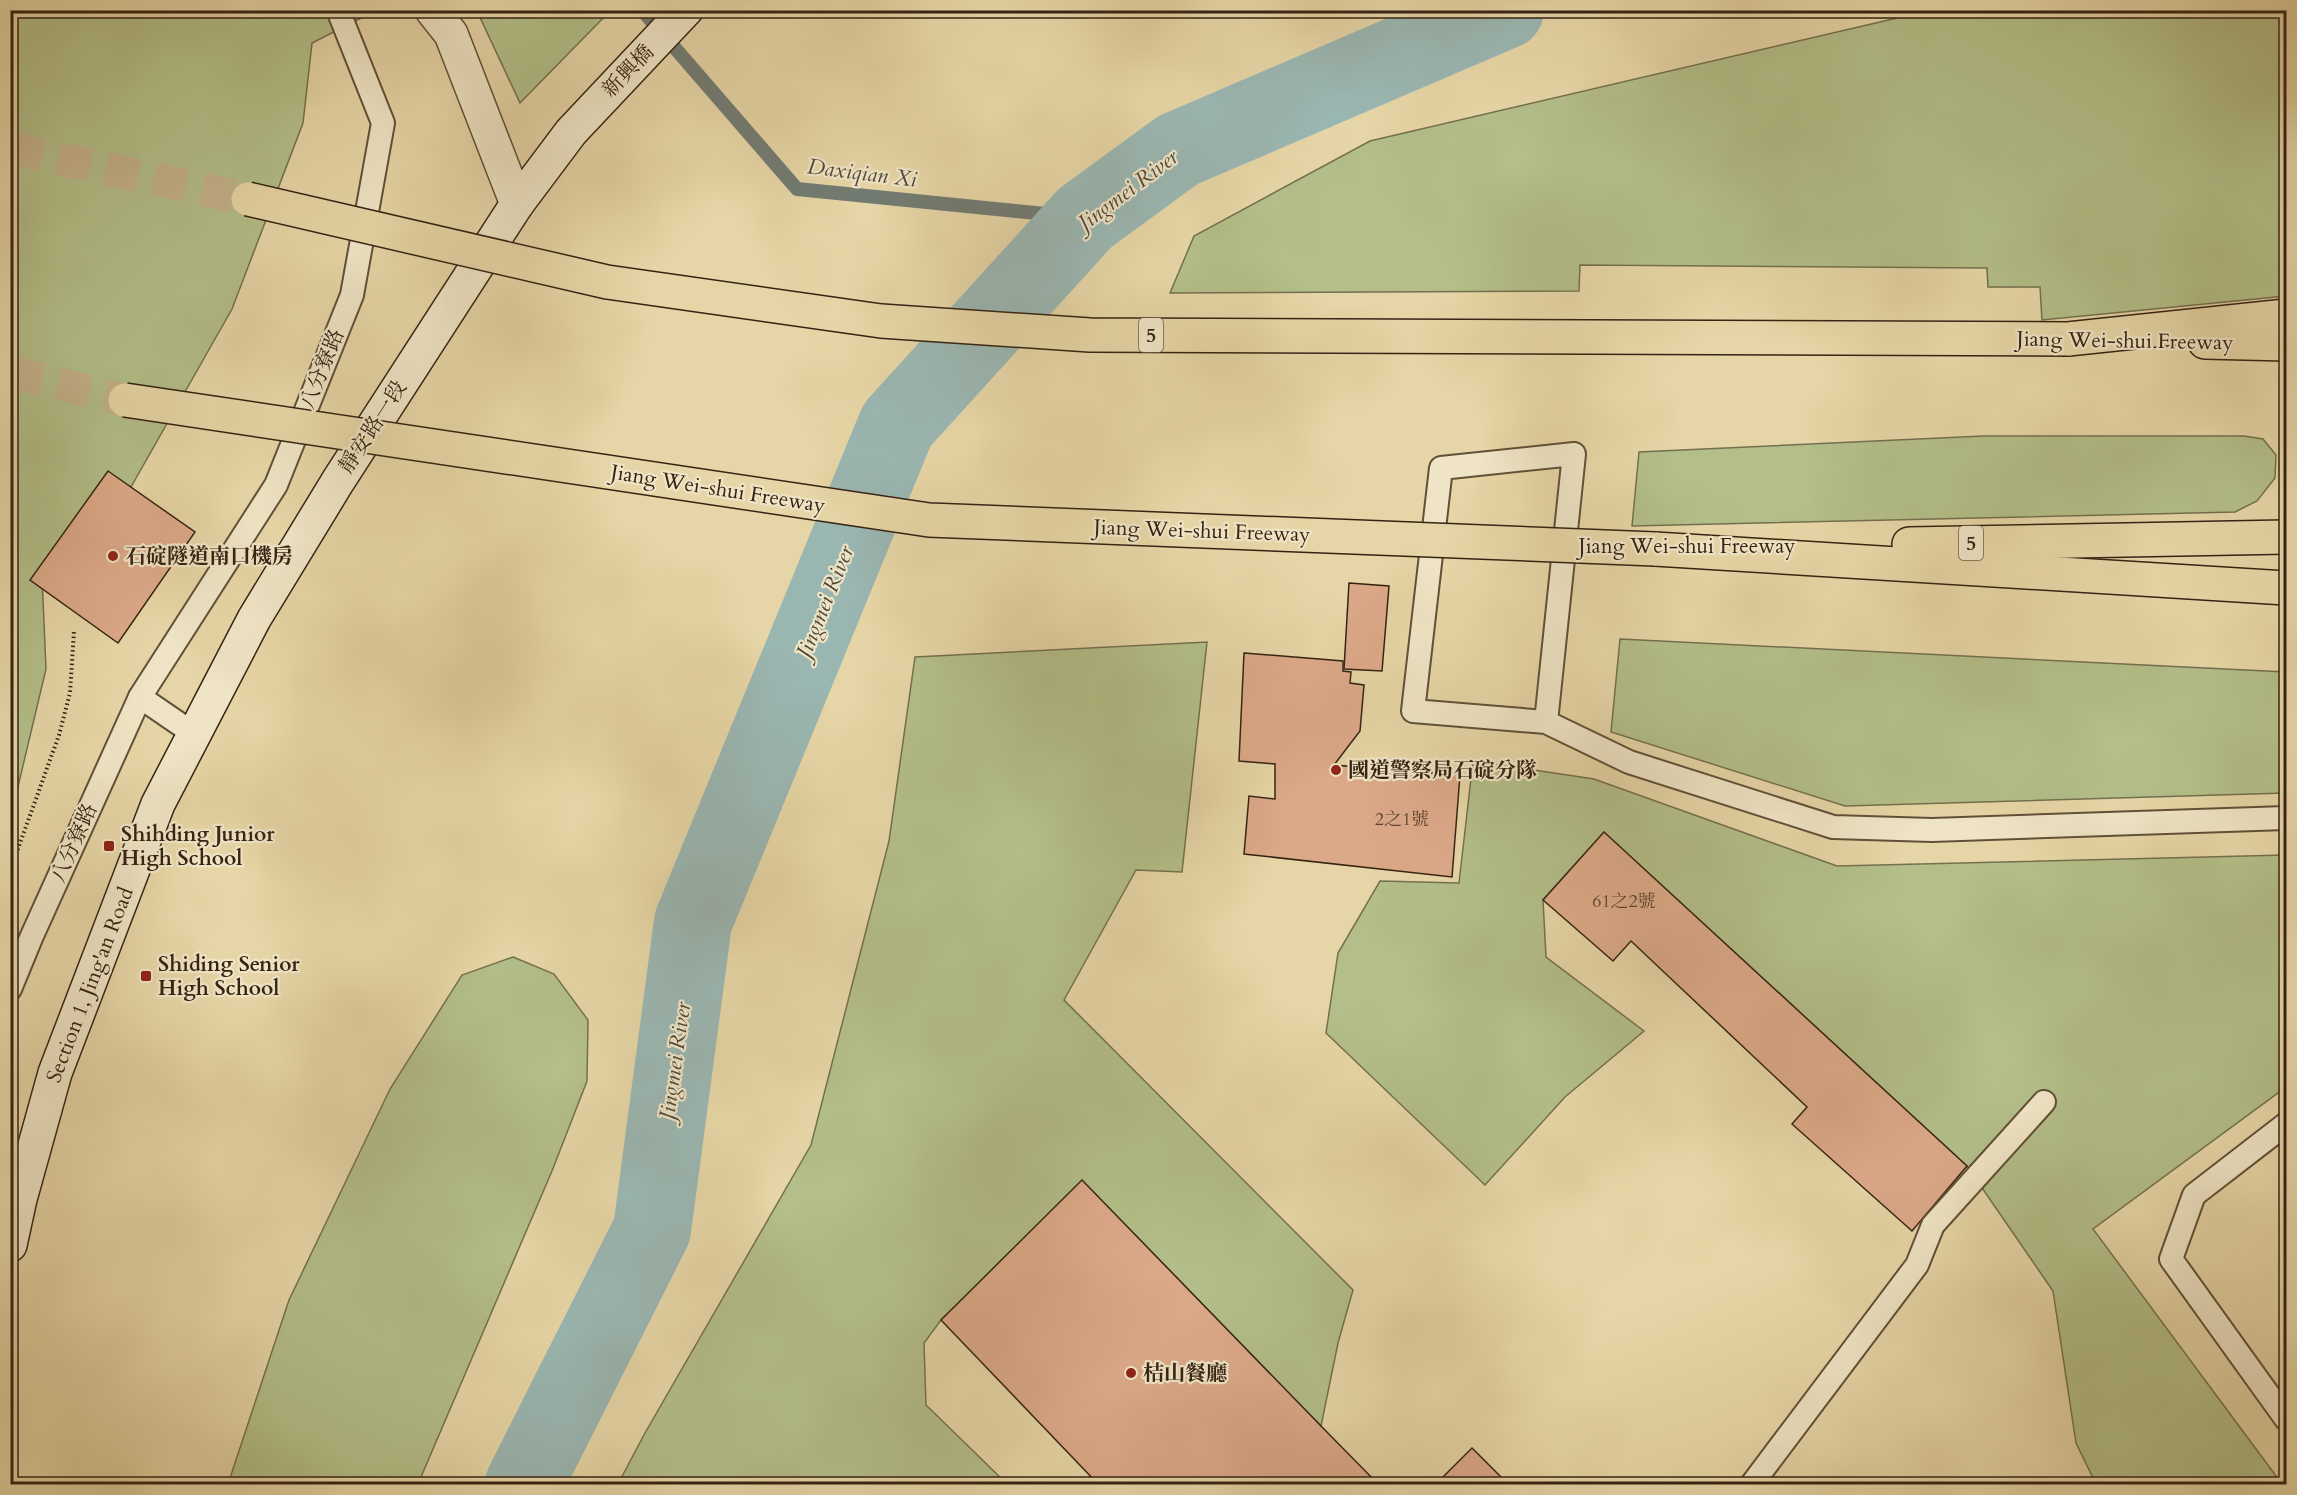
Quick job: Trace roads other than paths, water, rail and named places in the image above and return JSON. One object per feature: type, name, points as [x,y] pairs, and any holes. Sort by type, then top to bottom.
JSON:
[{"type":"highway","name":"Jiang Wei-shui Freeway","points":[[248,199],[607,282],[881,321],[1090,335],[2068,339],[2286,344]]},
{"type":"highway","points":[[2068,339],[2286,316]]},
{"type":"highway","name":"Jiang Wei-shui Freeway","points":[[125,400],[929,520],[1655,549],[2286,537]]},
{"type":"highway","points":[[1655,549],[2286,588]]},
{"type":"main road","points":[[432,10],[451,34],[518,204]]},
{"type":"main road","name":"新興橋","points":[[571,132],[686,10]]},
{"type":"main road","name":"靜安路一段","points":[[194,734],[254,619],[345,471],[518,204],[571,132]]},
{"type":"main road","name":"Section 1, Jing'an Road","points":[[10,1245],[20,1199],[56,1073],[158,804],[194,734]]},
{"type":"lane","name":"八分寮路","points":[[10,989],[140,697],[276,485],[352,295],[383,123],[338,10]]},
{"type":"lane","points":[[1546,722],[1574,454],[1441,468],[1413,711],[1546,722],[1629,762],[1833,827],[1932,830],[2286,818]]},
{"type":"lane","points":[[140,697],[194,734]]},
{"type":"lane","points":[[1752,1485],[1917,1264],[1932,1225],[2044,1102]]},
{"type":"lane","points":[[2286,1124],[2194,1195],[2172,1259],[2286,1419]]},
{"type":"waterway","name":"Daxiqian Xi","points":[[642,10],[797,189],[1085,218]]},
{"type":"waterway","name":"Jingmei River","points":[[524,1484],[652,1230],[693,922],[897,425],[1085,218],[1178,150],[1505,10]]},
{"type":"tunnel","points":[[10,148],[248,199]]},
{"type":"tunnel","points":[[10,372],[125,400]]},
{"type":"place","name":"石碇隧道南口機房","points":[[113,556]]},
{"type":"place","name":"國道警察局石碇分隊","points":[[1336,770]]},
{"type":"place","name":"Shihding Junior High School","points":[[109,846]]},
{"type":"place","name":"Shiding Senior High School","points":[[146,976]]},
{"type":"place","name":"桔山餐廳","points":[[1131,1373]]}]
